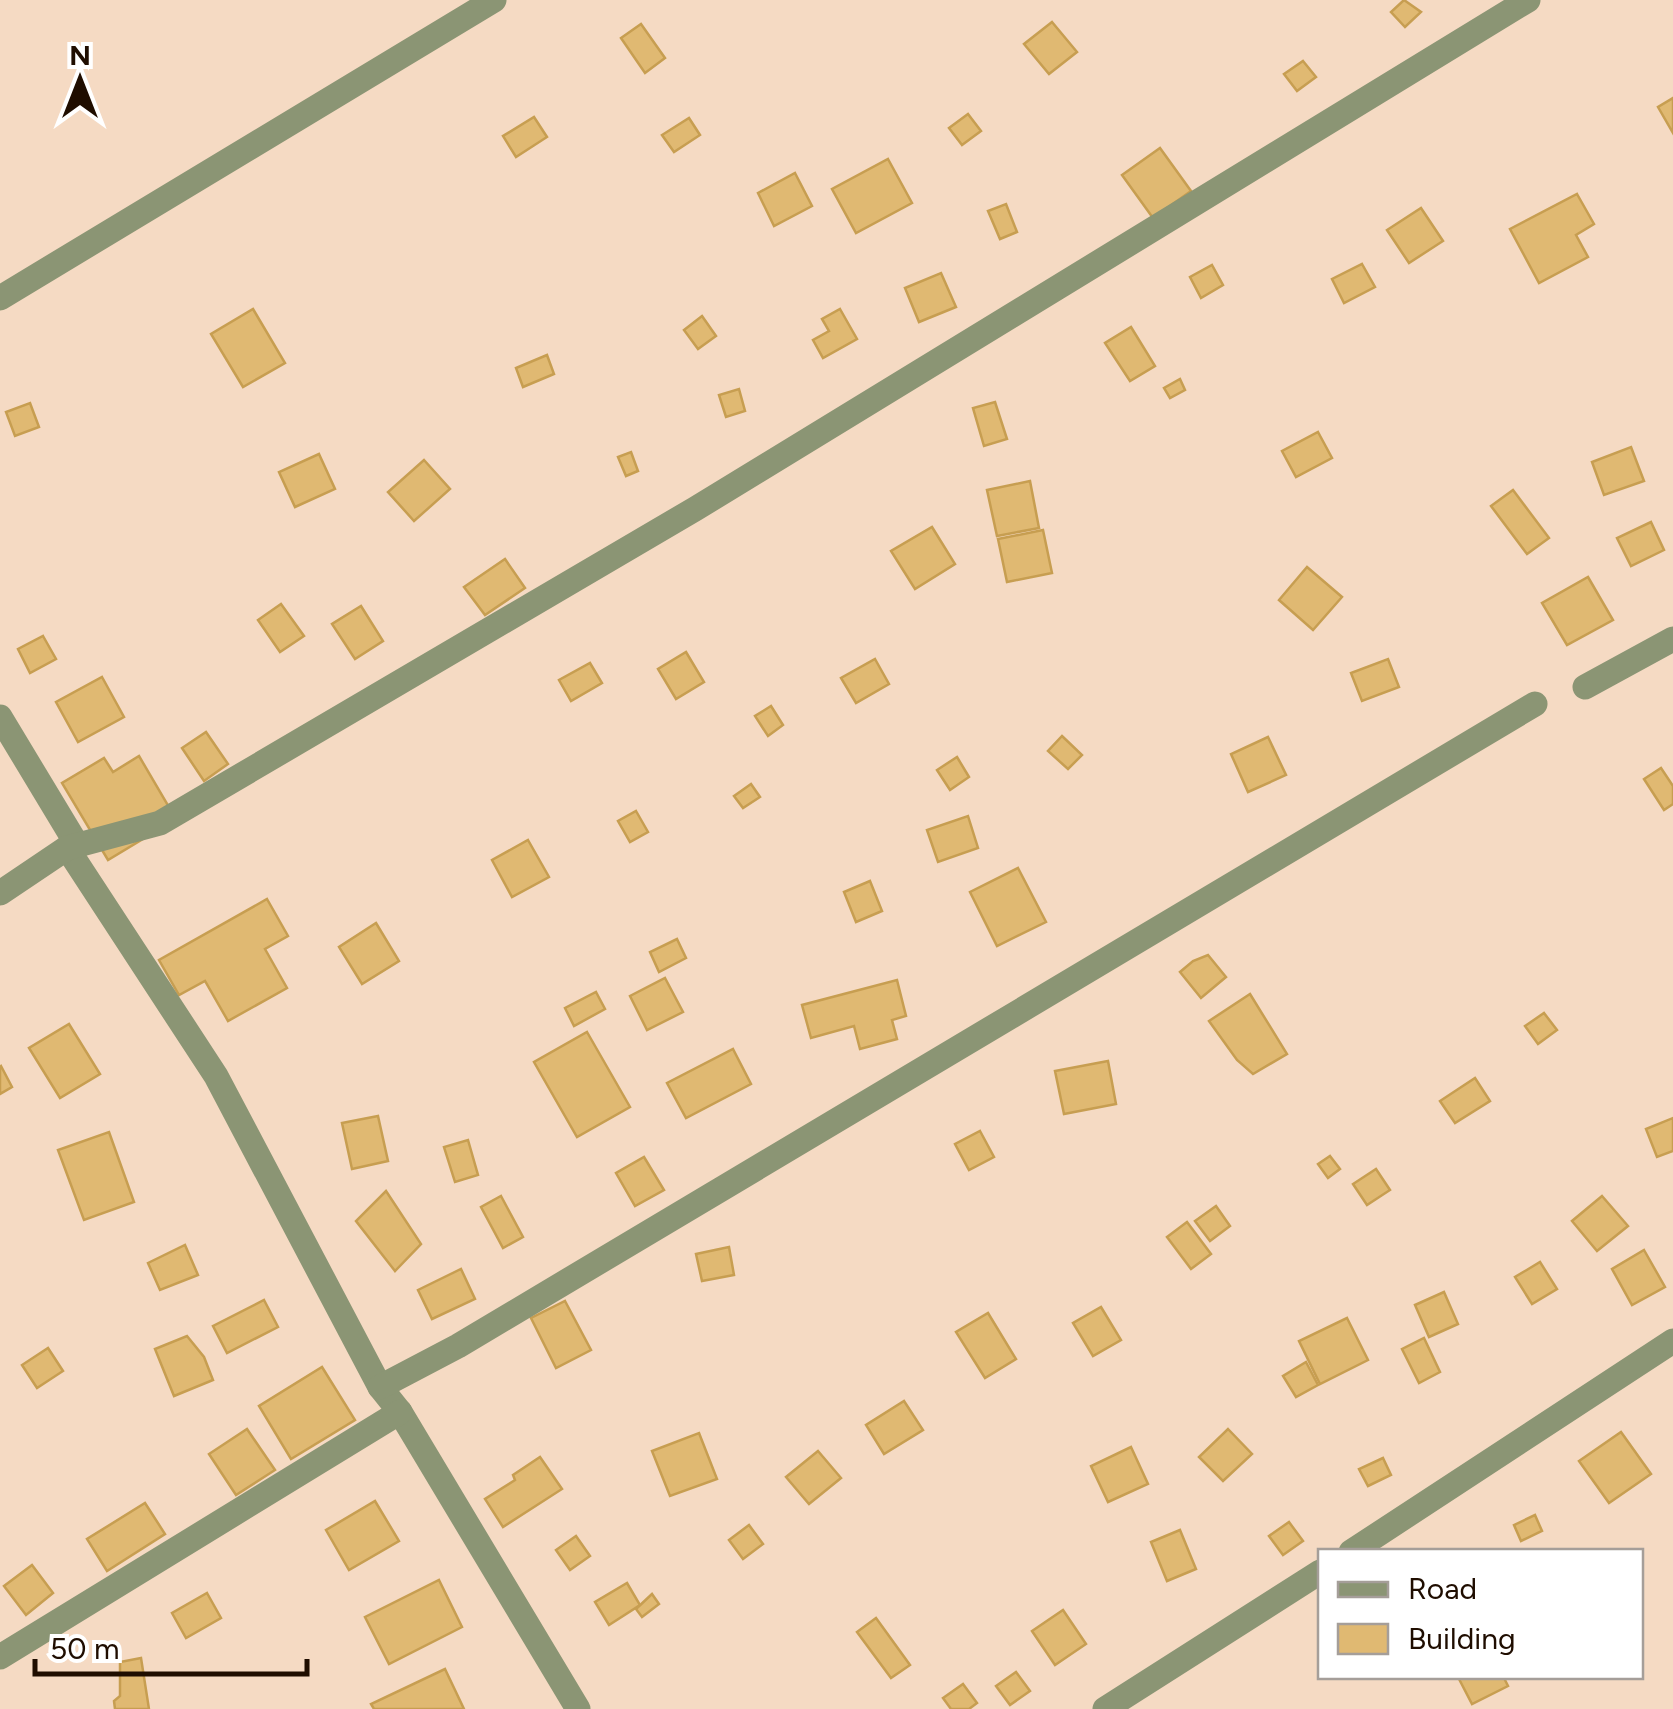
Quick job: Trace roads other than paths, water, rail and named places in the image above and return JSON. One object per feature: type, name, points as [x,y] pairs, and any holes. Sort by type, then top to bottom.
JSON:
[{"type":"street","points":[[0,298],[494,0]]},
{"type":"street","points":[[67,848],[160,823],[694,508],[1528,0]]},
{"type":"street","points":[[1585,687],[1673,639]]},
{"type":"street","points":[[380,1387],[458,1346],[1535,704]]},
{"type":"street","points":[[0,717],[76,843],[0,893]]},
{"type":"street","points":[[67,848],[216,1076],[380,1387],[400,1412],[578,1709]]},
{"type":"street","points":[[1356,1549],[1673,1341]]},
{"type":"street","points":[[0,1657],[400,1412]]},
{"type":"street","points":[[1105,1709],[1318,1573]]}]
